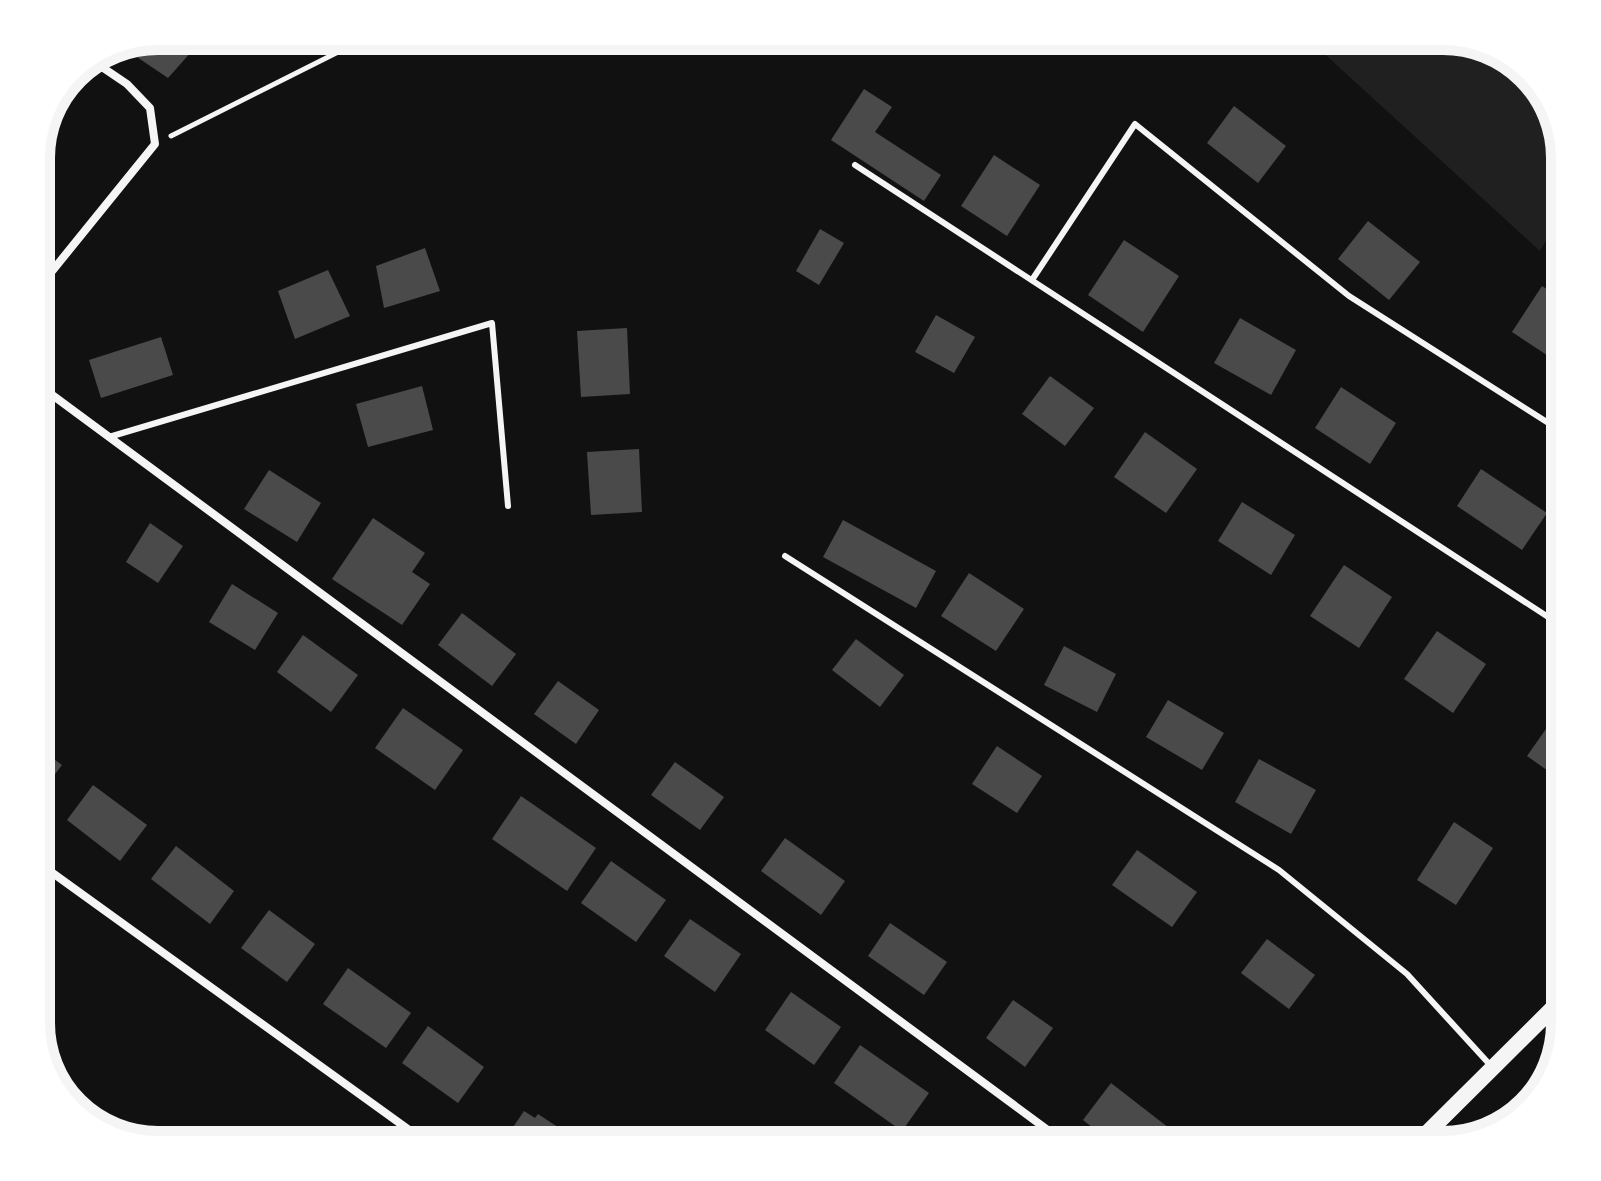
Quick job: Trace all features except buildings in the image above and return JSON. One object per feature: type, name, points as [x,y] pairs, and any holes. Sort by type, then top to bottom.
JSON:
[{"type":"main road","points":[[1429,1131],[1551,1010]]},
{"type":"street","points":[[50,274],[155,144],[150,108],[127,84],[101,66]]},
{"type":"street","points":[[50,393],[1049,1131]]},
{"type":"street","points":[[50,871],[411,1131]]},
{"type":"lane","points":[[1032,280],[1135,124],[1349,296],[1551,425]]},
{"type":"lane","points":[[855,165],[1551,619]]},
{"type":"lane","points":[[109,437],[492,323],[508,506]]},
{"type":"lane","points":[[785,556],[1279,870],[1407,974],[1492,1067]]},
{"type":"path","points":[[155,144],[342,50]]},
{"type":"shaded area","points":[[1320,50],[1457,51],[1491,61],[1509,72],[1529,92],[1540,110],[1550,144],[1551,232],[1540,251]]}]
